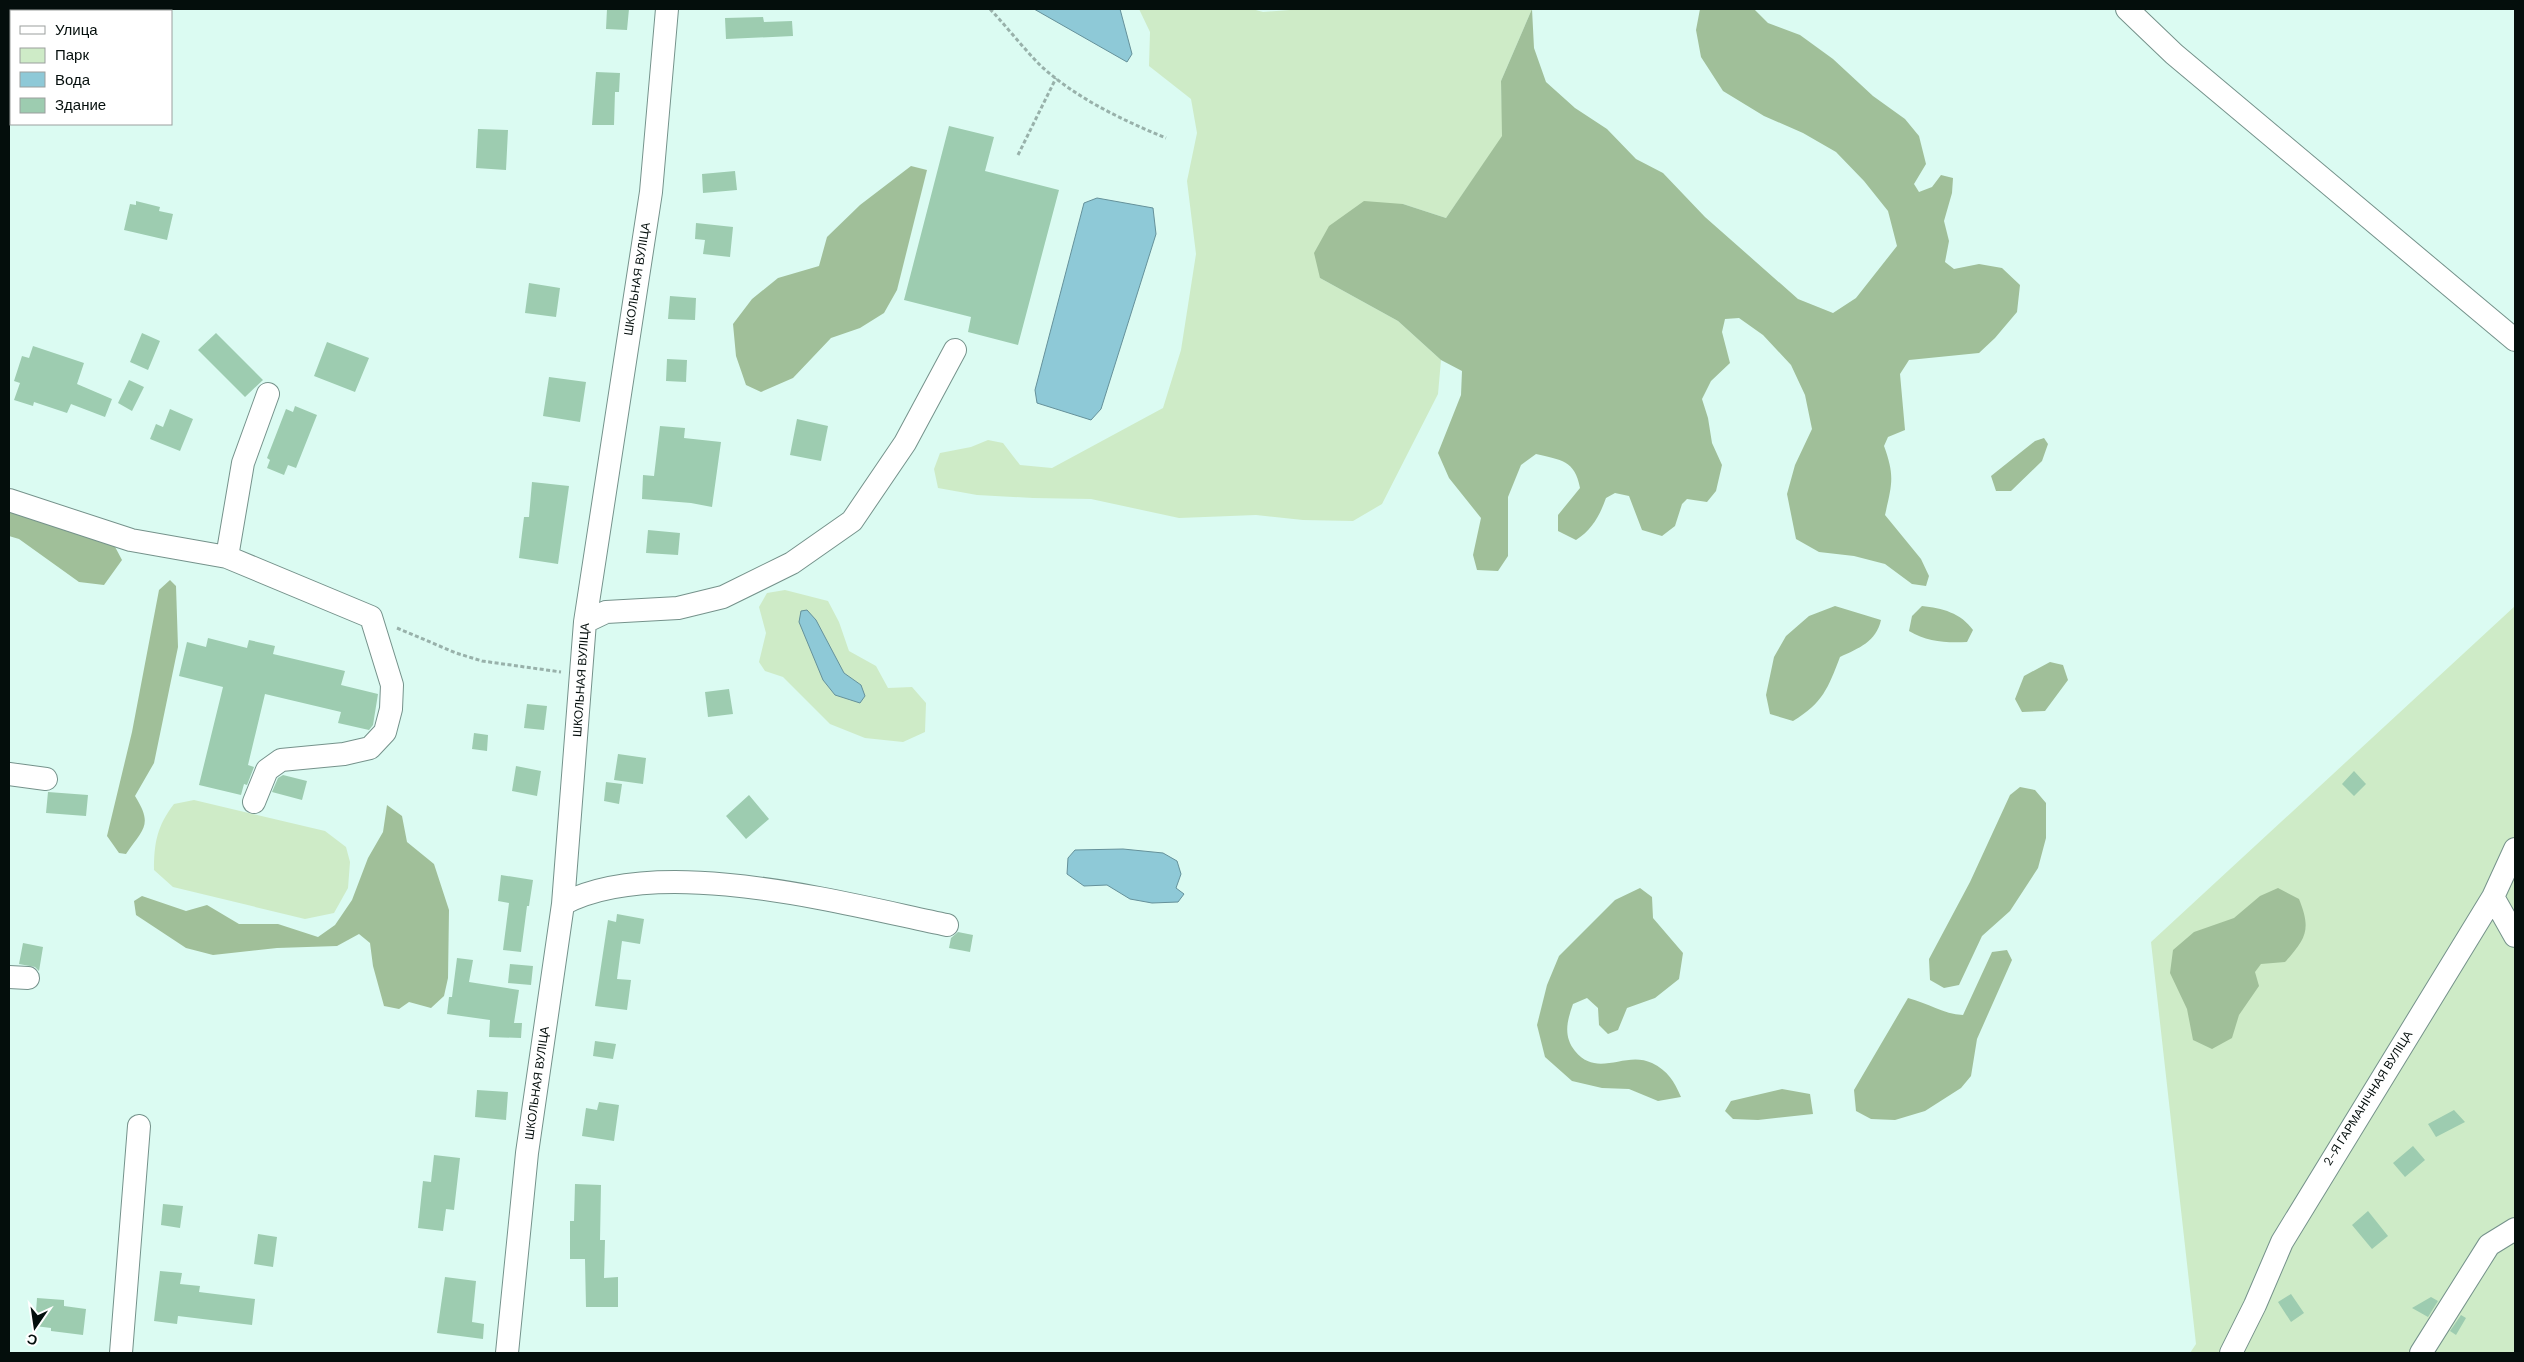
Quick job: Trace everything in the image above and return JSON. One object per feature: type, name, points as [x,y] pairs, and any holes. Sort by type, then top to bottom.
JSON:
[{"type":"street","name":"ШКОЛЬНАЯ ВУЛІЦА","points":[[507,1353],[527,1153],[563,904],[585,622],[651,192],[668,9]]},
{"type":"street","points":[[2127,9],[2174,54],[2515,340]]},
{"type":"street","points":[[585,622],[606,612],[678,608],[723,597],[792,562],[852,521],[905,443],[955,350]]},
{"type":"street","points":[[227,557],[243,463],[268,394]]},
{"type":"street","points":[[9,500],[131,540],[227,557],[371,617],[392,685],[391,709],[384,732],[370,748],[344,754],[281,760],[267,770],[254,802]]},
{"type":"street","points":[[9,774],[46,778]]},
{"type":"street","name":"2-Я ГАРМАНІЧНАЯ ВУЛІЦА","points":[[2231,1353],[2255,1305],[2282,1242],[2493,897],[2515,849]]},
{"type":"street","points":[[563,904],[583,894],[638,885],[682,883],[773,889],[947,925]]},
{"type":"street","points":[[2493,897],[2515,936]]},
{"type":"street","points":[[121,1353],[139,1126]]},
{"type":"street","points":[[2420,1353],[2490,1245],[2515,1228]]},
{"type":"path","points":[[990,9],[1040,64],[1056,78],[1123,121],[1166,138]]},
{"type":"path","points":[[1018,155],[1056,78]]},
{"type":"path","points":[[371,617],[456,653],[482,661],[582,675]]},
{"type":"green space","points":[[1139,9],[1252,9],[1263,12],[1303,9],[1532,9],[1501,81],[1503,136],[1446,218],[1403,204],[1320,278],[1398,321],[1441,360],[1438,394],[1382,504],[1353,521],[1303,520],[1256,515],[1179,518],[1091,499],[977,495],[938,488],[934,469],[940,453],[971,447],[988,440],[1003,443],[1020,465],[1052,468],[1163,408],[1181,350],[1196,254],[1187,181],[1197,133],[1191,99],[1149,66],[1150,32]]},
{"type":"green space","points":[[1532,9],[1534,48],[1546,82],[1575,108],[1607,129],[1636,159],[1663,173],[1705,217],[1798,299],[1833,313],[1856,298],[1897,246],[1888,211],[1864,181],[1836,152],[1803,133],[1764,116],[1723,91],[1701,57],[1696,30],[1700,9],[1754,9],[1768,23],[1800,35],[1833,59],[1873,96],[1905,119],[1919,136],[1926,164],[1914,184],[1919,192],[1932,187],[1941,175],[1953,178],[1952,193],[1944,221],[1949,241],[1945,262],[1954,269],[1979,264],[2002,268],[2020,285],[2017,312],[1995,338],[1979,353],[1909,360],[1900,374],[1905,430],[1888,437],[1884,446],[1891,473],[1885,515],[1921,559],[1929,576],[1926,586],[1912,584],[1885,564],[1854,556],[1819,552],[1796,539],[1787,494],[1795,465],[1812,429],[1805,395],[1791,365],[1763,335],[1739,318],[1725,319],[1722,332],[1730,363],[1711,381],[1702,399],[1708,418],[1712,443],[1722,465],[1716,491],[1707,502],[1687,499],[1682,504],[1675,526],[1662,536],[1642,530],[1629,496],[1615,493],[1606,498],[1595,522],[1587,532],[1576,540],[1558,531],[1558,515],[1580,488],[1575,472],[1560,460],[1536,454],[1521,465],[1508,497],[1508,556],[1498,571],[1477,570],[1473,555],[1481,518],[1449,478],[1438,453],[1461,395],[1462,371],[1441,360],[1398,321],[1320,278],[1314,253],[1329,226],[1364,201],[1403,204],[1446,218],[1502,136],[1501,81]]},
{"type":"green space","points":[[911,166],[927,170],[897,290],[884,313],[860,328],[831,338],[793,378],[761,392],[746,385],[736,356],[733,324],[752,299],[778,278],[819,266],[827,237],[860,205]]},
{"type":"green space","points":[[2044,438],[2048,444],[2042,461],[2011,491],[1996,491],[1991,476],[2035,441]]},
{"type":"green space","points":[[9,507],[113,543],[122,560],[104,585],[79,582],[19,539],[9,536]]},
{"type":"green space","points":[[170,580],[176,586],[178,647],[154,763],[135,796],[144,814],[144,826],[142,832],[126,854],[119,853],[107,836],[132,732],[159,590]]},
{"type":"green space","points":[[785,590],[828,601],[839,622],[849,651],[876,666],[888,688],[912,687],[926,703],[925,732],[903,742],[865,738],[830,724],[783,677],[765,671],[759,662],[766,633],[759,607],[767,593]],"holes":[[[816,620],[844,673],[861,685],[850,701]]]},
{"type":"green space","points":[[1835,606],[1881,620],[1879,628],[1866,643],[1840,657],[1828,686],[1811,708],[1793,721],[1770,714],[1766,695],[1774,657],[1786,636],[1809,616]]},
{"type":"green space","points":[[1922,606],[1944,610],[1963,619],[1973,630],[1967,642],[1937,641],[1923,638],[1909,631],[1912,616]]},
{"type":"green space","points":[[2515,606],[2515,1353],[2190,1353],[2196,1344],[2151,942]]},
{"type":"green space","points":[[2050,662],[2063,665],[2068,680],[2045,711],[2022,712],[2015,699],[2024,676]]},
{"type":"green space","points":[[2020,787],[2035,790],[2046,803],[2046,838],[2038,868],[2010,911],[1982,936],[1959,985],[1944,988],[1930,980],[1929,959],[1970,882],[2010,795]]},
{"type":"green space","points":[[194,800],[325,831],[346,847],[350,862],[348,888],[334,913],[305,919],[173,887],[154,870],[158,835],[160,827],[174,804]]},
{"type":"green space","points":[[387,805],[402,816],[407,842],[434,864],[449,910],[448,978],[444,996],[431,1008],[409,1002],[399,1009],[384,1006],[373,966],[370,943],[359,934],[337,946],[277,948],[213,955],[186,948],[136,915],[134,901],[142,896],[186,911],[207,905],[239,924],[278,924],[318,937],[335,925],[352,900],[368,858],[383,832]]},
{"type":"green space","points":[[1640,888],[1652,897],[1653,918],[1683,953],[1679,979],[1655,998],[1627,1008],[1618,1030],[1608,1034],[1599,1025],[1598,1008],[1587,998],[1573,1004],[1567,1028],[1569,1040],[1575,1051],[1584,1059],[1593,1063],[1602,1064],[1642,1060],[1662,1069],[1673,1081],[1681,1097],[1658,1101],[1629,1089],[1602,1088],[1572,1081],[1545,1057],[1537,1025],[1547,985],[1559,956],[1615,900]]},
{"type":"green space","points":[[2278,888],[2299,899],[2306,926],[2302,939],[2285,962],[2261,964],[2255,972],[2259,986],[2239,1015],[2232,1038],[2212,1049],[2193,1040],[2187,1009],[2170,973],[2173,950],[2194,932],[2234,918],[2260,896]]},
{"type":"green space","points":[[2007,950],[2012,960],[1977,1039],[1971,1076],[1961,1088],[1925,1111],[1895,1120],[1871,1119],[1856,1111],[1854,1090],[1908,998],[1949,1013],[1963,1015],[1992,952]]},
{"type":"green space","points":[[1782,1089],[1810,1094],[1813,1114],[1758,1120],[1733,1119],[1725,1111],[1731,1101]]},
{"type":"water","points":[[1034,9],[1120,9],[1132,54],[1127,62]]},
{"type":"water","points":[[1097,198],[1153,208],[1156,234],[1101,409],[1091,420],[1037,403],[1035,390],[1084,203]]},
{"type":"water","points":[[807,610],[816,620],[844,673],[861,685],[865,696],[860,703],[835,695],[823,680],[799,622],[801,611]]},
{"type":"water","points":[[1123,849],[1163,853],[1177,861],[1181,874],[1176,888],[1184,894],[1178,902],[1152,903],[1130,899],[1107,885],[1084,886],[1067,874],[1068,858],[1075,850]]},
{"type":"building","points":[[607,9],[629,9],[627,30],[606,29]]},
{"type":"building","points":[[763,17],[764,22],[792,21],[793,36],[726,39],[725,18]]},
{"type":"building","points":[[596,72],[620,73],[619,92],[615,92],[614,125],[592,125]]},
{"type":"building","points":[[949,126],[994,137],[985,171],[1059,190],[1018,345],[968,332],[971,317],[904,300]]},
{"type":"building","points":[[478,129],[508,130],[506,170],[476,168]]},
{"type":"building","points":[[735,171],[737,190],[703,193],[702,174]]},
{"type":"building","points":[[136,201],[160,207],[159,211],[173,214],[167,240],[124,230],[130,204],[136,205]]},
{"type":"building","points":[[696,223],[733,227],[730,257],[703,254],[705,240],[695,239]]},
{"type":"building","points":[[529,283],[560,288],[556,317],[525,313]]},
{"type":"building","points":[[670,296],[696,298],[695,320],[668,319]]},
{"type":"building","points":[[142,333],[160,341],[148,370],[130,362]]},
{"type":"building","points":[[216,333],[263,380],[245,397],[198,350]]},
{"type":"building","points":[[327,342],[369,358],[355,392],[314,376]]},
{"type":"building","points":[[33,346],[84,363],[77,384],[112,399],[105,417],[71,404],[67,413],[34,402],[33,406],[14,400],[20,383],[14,381],[22,356],[29,358]]},
{"type":"building","points":[[667,359],[687,360],[686,382],[666,381]]},
{"type":"building","points":[[549,377],[586,382],[580,422],[543,416]]},
{"type":"building","points":[[129,380],[144,387],[132,411],[118,403]]},
{"type":"building","points":[[295,406],[317,415],[296,468],[288,465],[284,475],[267,468],[270,460],[267,458],[286,409],[293,412]]},
{"type":"building","points":[[170,409],[193,419],[180,451],[150,439],[156,424],[163,427]]},
{"type":"building","points":[[797,419],[828,426],[821,461],[790,455]]},
{"type":"building","points":[[660,426],[685,428],[684,438],[721,442],[712,507],[691,503],[642,499],[643,475],[654,476]]},
{"type":"building","points":[[532,482],[569,486],[558,564],[519,558],[524,517],[529,517]]},
{"type":"building","points":[[648,530],[680,533],[678,555],[646,553]]},
{"type":"building","points":[[208,638],[247,648],[249,640],[275,646],[273,654],[345,671],[341,685],[378,694],[373,725],[369,730],[338,723],[341,712],[265,694],[248,765],[254,767],[247,785],[244,784],[241,795],[199,785],[223,687],[179,676],[187,642],[206,647]]},
{"type":"building","points":[[729,689],[733,714],[708,717],[705,692]]},
{"type":"building","points":[[527,704],[547,706],[544,730],[524,728]]},
{"type":"building","points":[[474,733],[488,735],[487,751],[472,749]]},
{"type":"building","points":[[618,754],[646,758],[643,784],[614,780]]},
{"type":"building","points":[[516,766],[541,771],[537,796],[512,791]]},
{"type":"building","points":[[2354,771],[2366,784],[2354,796],[2342,784]]},
{"type":"building","points":[[283,775],[307,781],[302,800],[272,792],[278,778]]},
{"type":"building","points":[[606,782],[622,784],[619,804],[604,801]]},
{"type":"building","points":[[48,792],[88,795],[86,816],[46,813]]},
{"type":"building","points":[[749,795],[769,819],[746,839],[726,816]]},
{"type":"building","points":[[501,875],[533,880],[529,906],[527,906],[521,952],[503,950],[509,903],[498,901]]},
{"type":"building","points":[[617,914],[644,919],[640,944],[622,941],[617,979],[631,980],[627,1010],[595,1006],[608,920],[616,922]]},
{"type":"building","points":[[958,932],[973,935],[970,952],[949,948],[951,938]]},
{"type":"building","points":[[23,943],[43,947],[39,971],[35,967],[19,964]]},
{"type":"building","points":[[457,958],[473,960],[469,982],[519,990],[514,1023],[522,1023],[521,1038],[489,1037],[490,1020],[447,1014],[449,997],[452,997]]},
{"type":"building","points":[[510,964],[533,966],[531,985],[508,983]]},
{"type":"building","points":[[595,1041],[616,1044],[613,1059],[593,1056]]},
{"type":"building","points":[[477,1090],[508,1092],[506,1120],[475,1117]]},
{"type":"building","points":[[599,1102],[619,1105],[614,1141],[582,1136],[586,1108],[597,1110]]},
{"type":"building","points":[[2454,1110],[2465,1122],[2436,1137],[2428,1124]]},
{"type":"building","points":[[2413,1146],[2425,1160],[2405,1177],[2393,1163]]},
{"type":"building","points":[[434,1155],[460,1158],[454,1210],[446,1209],[443,1231],[418,1228],[423,1181],[431,1182]]},
{"type":"building","points":[[575,1184],[601,1185],[600,1240],[605,1240],[604,1278],[618,1277],[618,1307],[586,1307],[585,1259],[570,1259],[570,1221],[574,1221]]},
{"type":"building","points":[[163,1204],[183,1206],[180,1228],[161,1225]]},
{"type":"building","points":[[2368,1211],[2388,1236],[2372,1249],[2352,1225]]},
{"type":"building","points":[[258,1234],[277,1237],[273,1267],[254,1264]]},
{"type":"building","points":[[160,1271],[182,1273],[180,1284],[200,1286],[199,1292],[255,1299],[252,1325],[178,1316],[177,1324],[154,1321]]},
{"type":"building","points":[[445,1277],[476,1281],[472,1322],[484,1324],[483,1339],[437,1333]]},
{"type":"building","points":[[2291,1294],[2304,1313],[2291,1322],[2278,1302]]},
{"type":"building","points":[[2431,1297],[2438,1301],[2428,1317],[2412,1308]]},
{"type":"building","points":[[37,1298],[64,1300],[64,1306],[86,1309],[83,1335],[51,1331],[51,1328],[35,1326]]},
{"type":"building","points":[[2461,1315],[2466,1318],[2456,1335],[2450,1331]]}]
